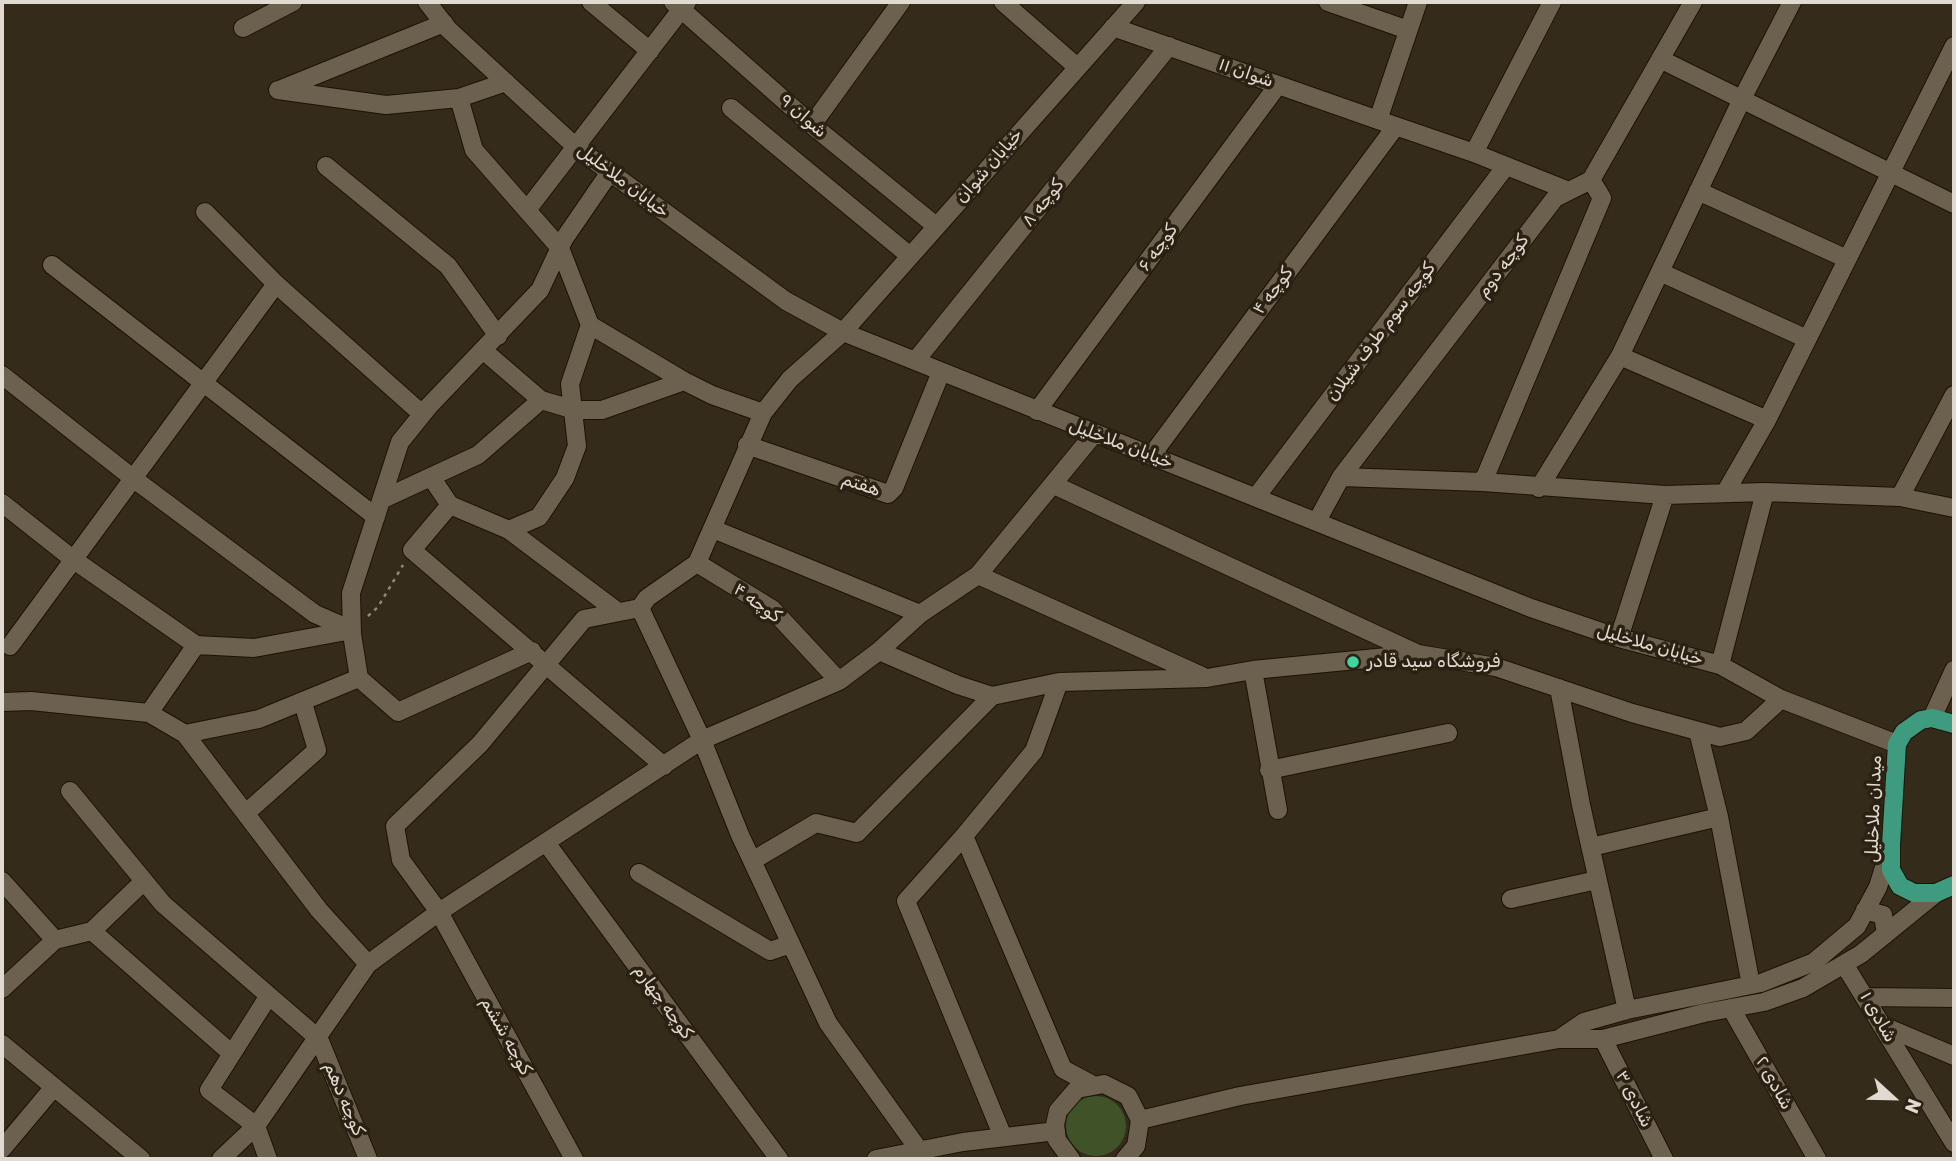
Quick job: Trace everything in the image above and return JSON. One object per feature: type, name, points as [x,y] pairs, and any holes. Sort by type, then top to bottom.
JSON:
[{"type":"main road","points":[[1932,718],[1954,724]]},
{"type":"main road","name":"میدان ملاخلیل","points":[[1932,718],[1912,725],[1897,744],[1891,870],[1900,886],[1913,893],[1936,893]]},
{"type":"main road","points":[[1936,893],[1954,886]]},
{"type":"street","points":[[243,29],[293,2]]},
{"type":"street","name":"خیابان ملاخلیل","points":[[427,2],[444,23],[577,148],[786,301],[843,332],[1531,608],[1619,638],[1720,665],[1781,699],[1897,744]]},
{"type":"street","points":[[591,2],[650,51]]},
{"type":"street","points":[[812,125],[901,2]]},
{"type":"street","points":[[1003,2],[1077,67]]},
{"type":"street","name":"خیابان شوان","points":[[696,563],[764,412],[790,379],[843,332],[1136,2]]},
{"type":"street","points":[[1328,2],[1408,30]]},
{"type":"street","points":[[1378,120],[1418,2]]},
{"type":"street","points":[[1474,153],[1552,2]]},
{"type":"street","points":[[1483,482],[1602,198],[1591,180],[1693,2]]},
{"type":"street","points":[[1539,488],[1620,356],[1742,99],[1792,2]]},
{"type":"street","points":[[527,210],[650,51],[680,4]]},
{"type":"street","name":"شوان ۹","points":[[680,4],[812,125],[936,226]]},
{"type":"street","points":[[444,23],[278,90],[386,105],[459,98],[506,82]]},
{"type":"street","name":"شوان ۱۱","points":[[1114,27],[1474,153],[1569,191]]},
{"type":"street","points":[[1725,493],[1767,420],[1954,46]]},
{"type":"street","name":"کوچه ۸","points":[[916,360],[1170,47]]},
{"type":"street","points":[[1660,59],[1954,204]]},
{"type":"street","name":"کوچه ۶","points":[[1037,411],[1278,85]]},
{"type":"street","points":[[459,98],[474,150],[560,248],[590,325],[684,381],[712,395],[764,412]]},
{"type":"street","points":[[731,108],[910,256]]},
{"type":"street","name":"کوچه ۴","points":[[1151,456],[1396,126]]},
{"type":"street","points":[[326,166],[448,267],[498,336]]},
{"type":"street","name":"کوچه سوم طرف شیلان","points":[[1256,497],[1506,166]]},
{"type":"street","points":[[532,651],[398,712],[359,678],[352,630],[351,593],[400,442],[422,414],[540,290],[560,248],[610,172]]},
{"type":"street","name":"کوچه دوم","points":[[1317,521],[1342,477],[1555,198],[1591,180]]},
{"type":"street","points":[[1698,191],[1847,259]]},
{"type":"street","points":[[205,212],[276,284],[422,414]]},
{"type":"street","points":[[52,265],[376,517]]},
{"type":"street","points":[[1660,272],[1807,339]]},
{"type":"street","points":[[10,646],[276,284]]},
{"type":"street","points":[[509,530],[539,517],[565,478],[577,446],[570,384],[590,325]]},
{"type":"street","points":[[484,351],[541,400],[575,410],[602,410],[684,381]]},
{"type":"street","points":[[1620,356],[1767,420]]},
{"type":"street","name":"هفتم","points":[[747,445],[888,494],[894,488],[941,372]]},
{"type":"street","points":[[2,375],[134,479],[315,614],[352,630]]},
{"type":"street","points":[[1900,498],[1954,395]]},
{"type":"street","points":[[383,499],[478,455],[541,400]]},
{"type":"street","points":[[221,1159],[256,1126],[368,964],[439,912],[547,844],[702,740],[839,681],[879,651],[920,614],[978,575],[1094,434]]},
{"type":"street","points":[[430,477],[450,505],[509,530],[618,612]]},
{"type":"street","points":[[1342,477],[1483,482],[1665,495],[1765,492],[1900,498],[1954,508]]},
{"type":"street","points":[[1054,485],[1418,654]]},
{"type":"street","points":[[1720,665],[1765,492]]},
{"type":"street","points":[[1619,638],[1665,495]]},
{"type":"street","points":[[2,503],[74,560],[196,645],[254,648],[352,630]]},
{"type":"street","points":[[450,505],[412,550],[664,766]]},
{"type":"street","points":[[713,529],[920,614]]},
{"type":"street","points":[[547,663],[584,619],[640,608],[648,598],[696,563]]},
{"type":"street","name":"کوچه ۴","points":[[696,563],[772,609],[839,681]]},
{"type":"street","points":[[978,575],[1207,678]]},
{"type":"street","points":[[640,608],[702,740],[752,861],[828,1023],[919,1150]]},
{"type":"street","points":[[149,713],[196,645]]},
{"type":"street","points":[[879,651],[958,685],[992,696],[1059,682],[1207,678],[1253,670],[1418,654],[1496,667],[1720,737],[1746,731],[1781,699]]},
{"type":"street","name":"کوچه ششم","points":[[547,663],[480,744],[395,826],[401,860],[439,912],[574,1159]]},
{"type":"street","points":[[1253,670],[1278,810]]},
{"type":"street","points":[[1932,718],[1954,670]]},
{"type":"street","points":[[185,734],[259,719],[359,678]]},
{"type":"street","points":[[1003,1138],[906,901],[1034,751],[1059,682]]},
{"type":"street","points":[[1559,688],[1597,880],[1627,1010]]},
{"type":"street","points":[[752,861],[816,823],[857,833],[992,696]]},
{"type":"street","points":[[2,702],[31,701],[149,713],[185,734],[320,910],[368,964]]},
{"type":"street","points":[[247,812],[317,750],[303,703]]},
{"type":"street","points":[[1698,731],[1719,817],[1751,985]]},
{"type":"street","points":[[1269,770],[1448,733]]},
{"type":"street","points":[[70,791],[163,904],[318,1039]]},
{"type":"street","points":[[1591,848],[1719,817]]},
{"type":"street","points":[[964,836],[1063,1069],[1091,1084]]},
{"type":"street","name":"کوچه چهارم","points":[[547,844],[779,1159]]},
{"type":"street","points":[[1559,1039],[1584,1022],[1627,1010],[1751,985],[1814,961],[1857,926],[1878,887],[1891,845]]},
{"type":"street","points":[[639,873],[770,951],[791,944]]},
{"type":"street","points":[[1511,899],[1597,880]]},
{"type":"street","points":[[2,881],[55,940]]},
{"type":"street","points":[[2,989],[55,940],[92,931],[144,881]]},
{"type":"street","points":[[1140,1119],[1240,1096],[1559,1039],[1603,1039],[1764,1002],[1803,988],[1844,964],[1936,893]]},
{"type":"street","points":[[1865,910],[1883,915],[1886,934]]},
{"type":"street","points":[[92,931],[231,1053]]},
{"type":"street","name":"شادی ۱","points":[[1844,964],[1867,997],[1881,1025],[1954,1143]]},
{"type":"street","points":[[268,997],[209,1090],[256,1126],[268,1159]]},
{"type":"street","points":[[1867,997],[1949,1000]]},
{"type":"street","name":"شادی ۲","points":[[1731,1008],[1817,1159]]},
{"type":"street","points":[[1881,1025],[1954,1056]]},
{"type":"street","name":"کوچه دهم","points":[[318,1039],[369,1159]]},
{"type":"street","name":"شادی ۳","points":[[1603,1039],[1664,1159]]},
{"type":"street","points":[[2,1044],[141,1159]]},
{"type":"street","points":[[1071,1159],[1060,1147],[1056,1131],[1058,1111],[1066,1098],[1077,1089],[1091,1084],[1104,1084],[1128,1096],[1140,1119],[1136,1146],[1125,1159]]},
{"type":"street","points":[[2,1149],[54,1087]]},
{"type":"street","points":[[876,1159],[919,1150],[965,1151],[1003,1138],[1056,1131]]},
{"type":"path","points":[[352,630],[378,607],[412,550]]},
{"type":"green space","points":[[1090,1096],[1102,1096],[1118,1104],[1124,1114],[1124,1138],[1118,1148],[1102,1156],[1090,1156],[1074,1148],[1066,1132],[1066,1120],[1074,1104]]},
{"type":"place","name":"فروشگاه سید قادر","points":[[1353,662]]}]
